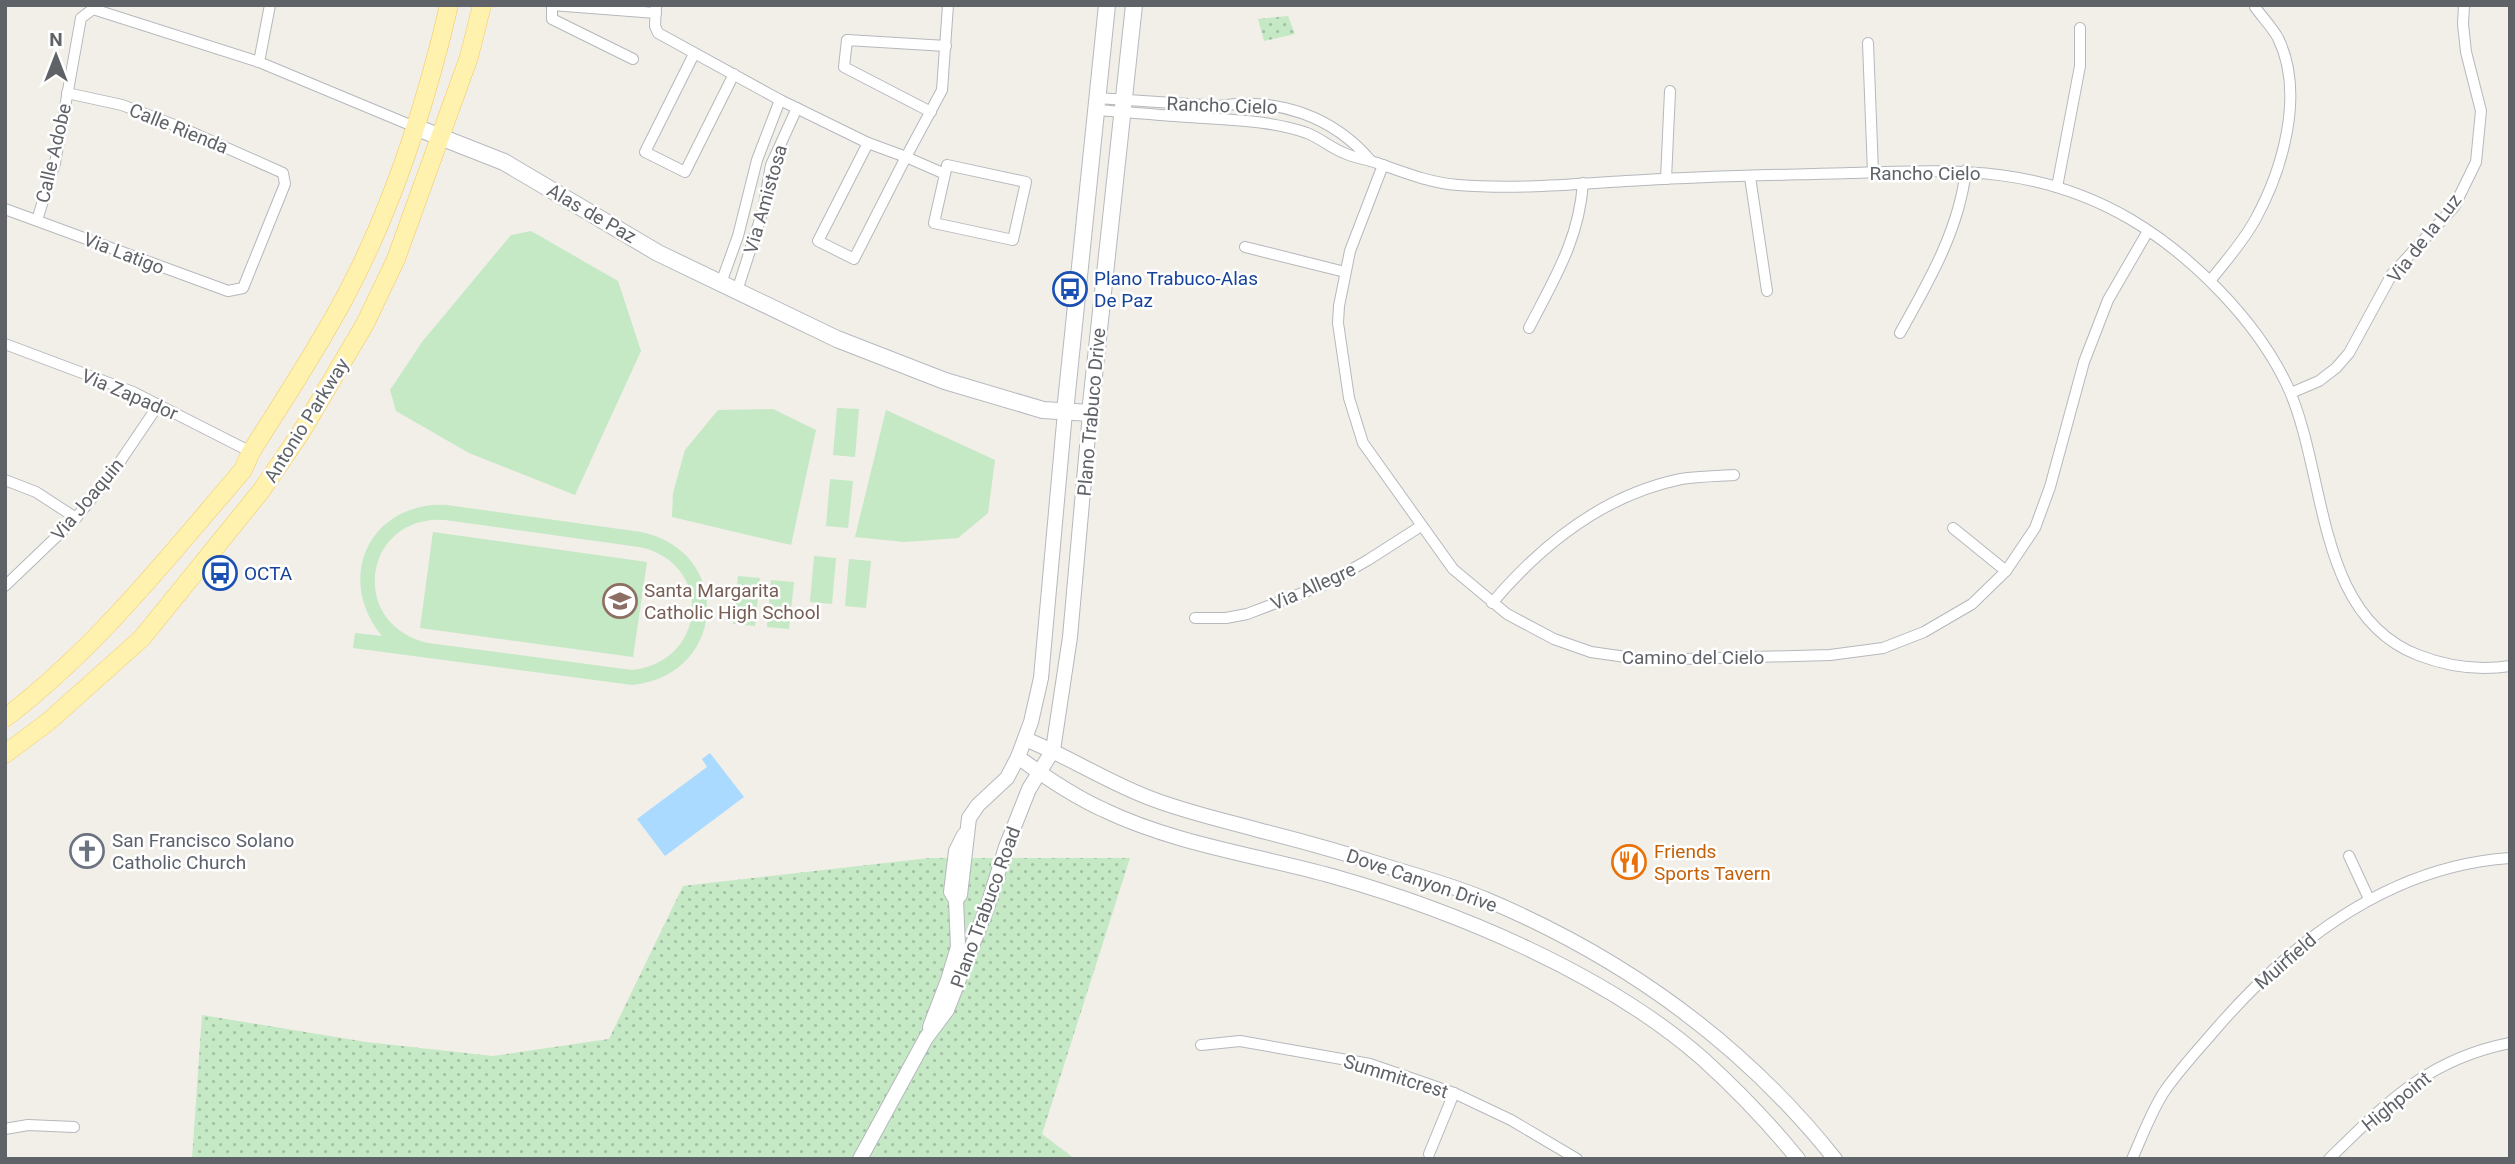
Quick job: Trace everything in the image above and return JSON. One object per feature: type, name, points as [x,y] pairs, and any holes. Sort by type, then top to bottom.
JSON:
[{"type":"main road","name":"Antonio Parkway","points":[[5,718],[118,615],[243,471],[251,452],[346,296],[370,244],[424,100],[449,5]]},
{"type":"main road","name":"Antonio Parkway","points":[[5,754],[48,722],[142,638],[261,491],[319,404],[365,324],[396,259],[469,57],[482,5]]},
{"type":"main road","name":"Plano Trabuco Drive","points":[[1065,412],[1107,5]]},
{"type":"main road","name":"Plano Trabuco Drive","points":[[1090,413],[1134,5]]},
{"type":"main road","name":"Alas de Paz","points":[[415,127],[504,162],[658,253],[837,339],[945,381],[1044,410],[1090,413]]},
{"type":"street","points":[[259,62],[270,5]]},
{"type":"street","points":[[868,143],[818,241],[854,259],[942,90],[948,5]]},
{"type":"street","name":"Via de la Luz","points":[[2291,393],[2319,381],[2336,369],[2350,354],[2392,274],[2454,207],[2476,162],[2481,111],[2466,52],[2464,5]]},
{"type":"street","points":[[633,59],[552,19],[552,6],[656,9],[656,31],[694,54],[868,143],[945,174]]},
{"type":"street","points":[[2210,281],[2255,221],[2279,163],[2289,117],[2291,101],[2287,65],[2277,37],[2255,7]]},
{"type":"street","name":"Alas de Paz","points":[[93,9],[259,62],[415,127]]},
{"type":"street","name":"Calle Adobe","points":[[37,220],[55,163],[81,18],[93,9]]},
{"type":"street","points":[[2057,187],[2080,66],[2080,28]]},
{"type":"street","points":[[931,112],[844,68],[847,40],[946,46]]},
{"type":"street","points":[[1868,43],[1873,172]]},
{"type":"street","points":[[694,54],[645,152],[685,172],[734,74]]},
{"type":"street","points":[[1666,179],[1670,91]]},
{"type":"street","name":"Calle Rienda","points":[[67,93],[122,105],[278,169],[285,177],[285,184],[243,288]]},
{"type":"street","name":"Via Amistosa","points":[[721,283],[738,236],[757,160],[780,100]]},
{"type":"street","name":"Rancho Cielo","points":[[1097,104],[1263,124],[1305,132],[1347,155],[1371,160],[1411,175],[1453,184],[1516,187],[1666,179],[1966,170],[2018,177],[2089,198],[2148,231],[2194,265],[2260,339],[2298,410],[2334,552],[2346,588],[2382,634],[2404,649],[2435,661],[2460,667],[2491,669],[2510,666]]},
{"type":"street","points":[[1263,124],[1267,104]]},
{"type":"street","name":"Rancho Cielo","points":[[1124,106],[1267,104],[1308,115],[1355,141],[1371,160]]},
{"type":"street","name":"Via Amistosa","points":[[737,291],[763,210],[771,165],[797,108]]},
{"type":"street","points":[[1305,132],[1308,115]]},
{"type":"street","points":[[947,165],[1026,182],[1013,240],[934,223],[945,174],[947,165]]},
{"type":"street","name":"Camino del Cielo","points":[[1383,165],[1350,251],[1338,323],[1352,409],[1363,443],[1453,569],[1492,603],[1530,628],[1554,639],[1591,652],[1647,660],[1830,655],[1883,648],[1924,632],[1972,604],[2006,571],[2035,528],[2050,487],[2084,362],[2108,300],[2148,231]]},
{"type":"street","points":[[1900,333],[1950,238],[1963,194],[1966,170]]},
{"type":"street","points":[[1750,177],[1767,291]]},
{"type":"street","points":[[1529,328],[1576,231],[1583,183]]},
{"type":"street","name":"Via Latigo","points":[[5,209],[228,291],[243,288]]},
{"type":"street","points":[[1245,247],[1345,272]]},
{"type":"street","name":"Via Zapador","points":[[5,344],[133,392],[251,452]]},
{"type":"street","name":"Via Joaquin","points":[[5,586],[76,518],[113,472],[159,404]]},
{"type":"street","name":"Plano Trabuco Drive","points":[[1018,757],[1031,722],[1041,678],[1065,412]]},
{"type":"street","name":"Plano Trabuco Drive","points":[[1040,773],[1053,750],[1070,637],[1090,413]]},
{"type":"street","points":[[1492,603],[1520,570],[1562,534],[1604,508],[1681,479],[1734,475]]},
{"type":"street","points":[[5,480],[36,492],[76,518]]},
{"type":"street","name":"Via Allegre","points":[[1195,618],[1226,618],[1247,614],[1326,584],[1421,526]]},
{"type":"street","points":[[1953,528],[2006,571]]},
{"type":"street","name":"Dove Canyon Drive","points":[[1025,739],[1053,750],[1153,800],[1445,885],[1483,898],[1569,937],[1662,994],[1699,1021],[1797,1112],[1835,1159]]},
{"type":"street","name":"Dove Canyon Drive","points":[[1018,757],[1105,811],[1146,826],[1252,857],[1331,876],[1420,904],[1490,931],[1568,969],[1648,1018],[1702,1058],[1764,1118],[1798,1159]]},
{"type":"street","name":"Plano Trabuco Road","points":[[860,1159],[926,1038],[948,980],[958,947],[956,900],[960,895],[969,818],[978,805],[1007,778],[1018,757]]},
{"type":"street","name":"Plano Trabuco Road","points":[[926,1038],[947,1010],[1029,789],[1040,773]]},
{"type":"street","points":[[2349,856],[2369,900]]},
{"type":"street","name":"Muirfield","points":[[2132,1159],[2164,1092],[2241,1000],[2278,964],[2320,930],[2369,900],[2427,876],[2466,864],[2510,858]]},
{"type":"street","name":"Summitcrest","points":[[1201,1045],[1240,1041],[1370,1064],[1454,1093],[1510,1120],[1577,1159]]},
{"type":"street","name":"Highpoint","points":[[2329,1159],[2406,1088],[2438,1067],[2470,1053],[2510,1043]]},
{"type":"street","points":[[1429,1154],[1454,1093]]},
{"type":"street","points":[[5,1129],[28,1125],[74,1127]]},
{"type":"green space","points":[[1288,16],[1295,34],[1264,41],[1258,19]]},
{"type":"green space","points":[[531,231],[618,281],[641,351],[575,495],[469,453],[396,411],[390,390],[422,342],[511,235]]},
{"type":"green space","points":[[837,408],[859,409],[855,457],[833,455]]},
{"type":"green space","points":[[773,409],[816,430],[791,545],[672,517],[673,493],[685,450],[718,410]]},
{"type":"green space","points":[[886,410],[995,460],[988,513],[958,538],[905,542],[855,537]]},
{"type":"green space","points":[[830,479],[853,481],[848,528],[826,526]]},
{"type":"green space","points":[[447,505],[641,532],[671,544],[692,563],[704,586],[707,612],[701,638],[687,660],[663,677],[632,685],[353,648],[355,633],[382,636],[368,614],[361,590],[361,568],[368,547],[380,529],[398,516],[420,507]],"holes":[[[445,520],[639,547],[663,556],[680,571],[690,590],[692,611],[687,632],[676,650],[657,663],[632,670],[428,643],[402,632],[385,615],[376,595],[375,572],[382,552],[396,534],[417,523]]]},
{"type":"green space","points":[[433,532],[647,562],[633,657],[420,628]]},
{"type":"green space","points":[[814,556],[836,558],[832,604],[810,602]]},
{"type":"green space","points":[[849,559],[871,561],[866,608],[845,606]]},
{"type":"green space","points":[[738,576],[760,578],[755,626],[733,624]]},
{"type":"green space","points":[[771,580],[794,582],[789,629],[767,627]]},
{"type":"green space","points":[[929,858],[1130,858],[1042,1134],[1075,1159],[192,1159],[202,1015],[366,1042],[493,1056],[609,1039],[683,886]]},
{"type":"water","points":[[710,753],[744,797],[665,856],[637,819],[707,767],[702,759]]},
{"type":"place","name":"Plano Trabuco-Alas De Paz","points":[[1070,289]]},
{"type":"place","name":"OCTA","points":[[220,573]]},
{"type":"place","name":"Santa Margarita Catholic High School","points":[[620,601]]},
{"type":"place","name":"San Francisco Solano Catholic Church","points":[[87,851]]},
{"type":"place","name":"Friends Sports Tavern","points":[[1629,862]]}]
